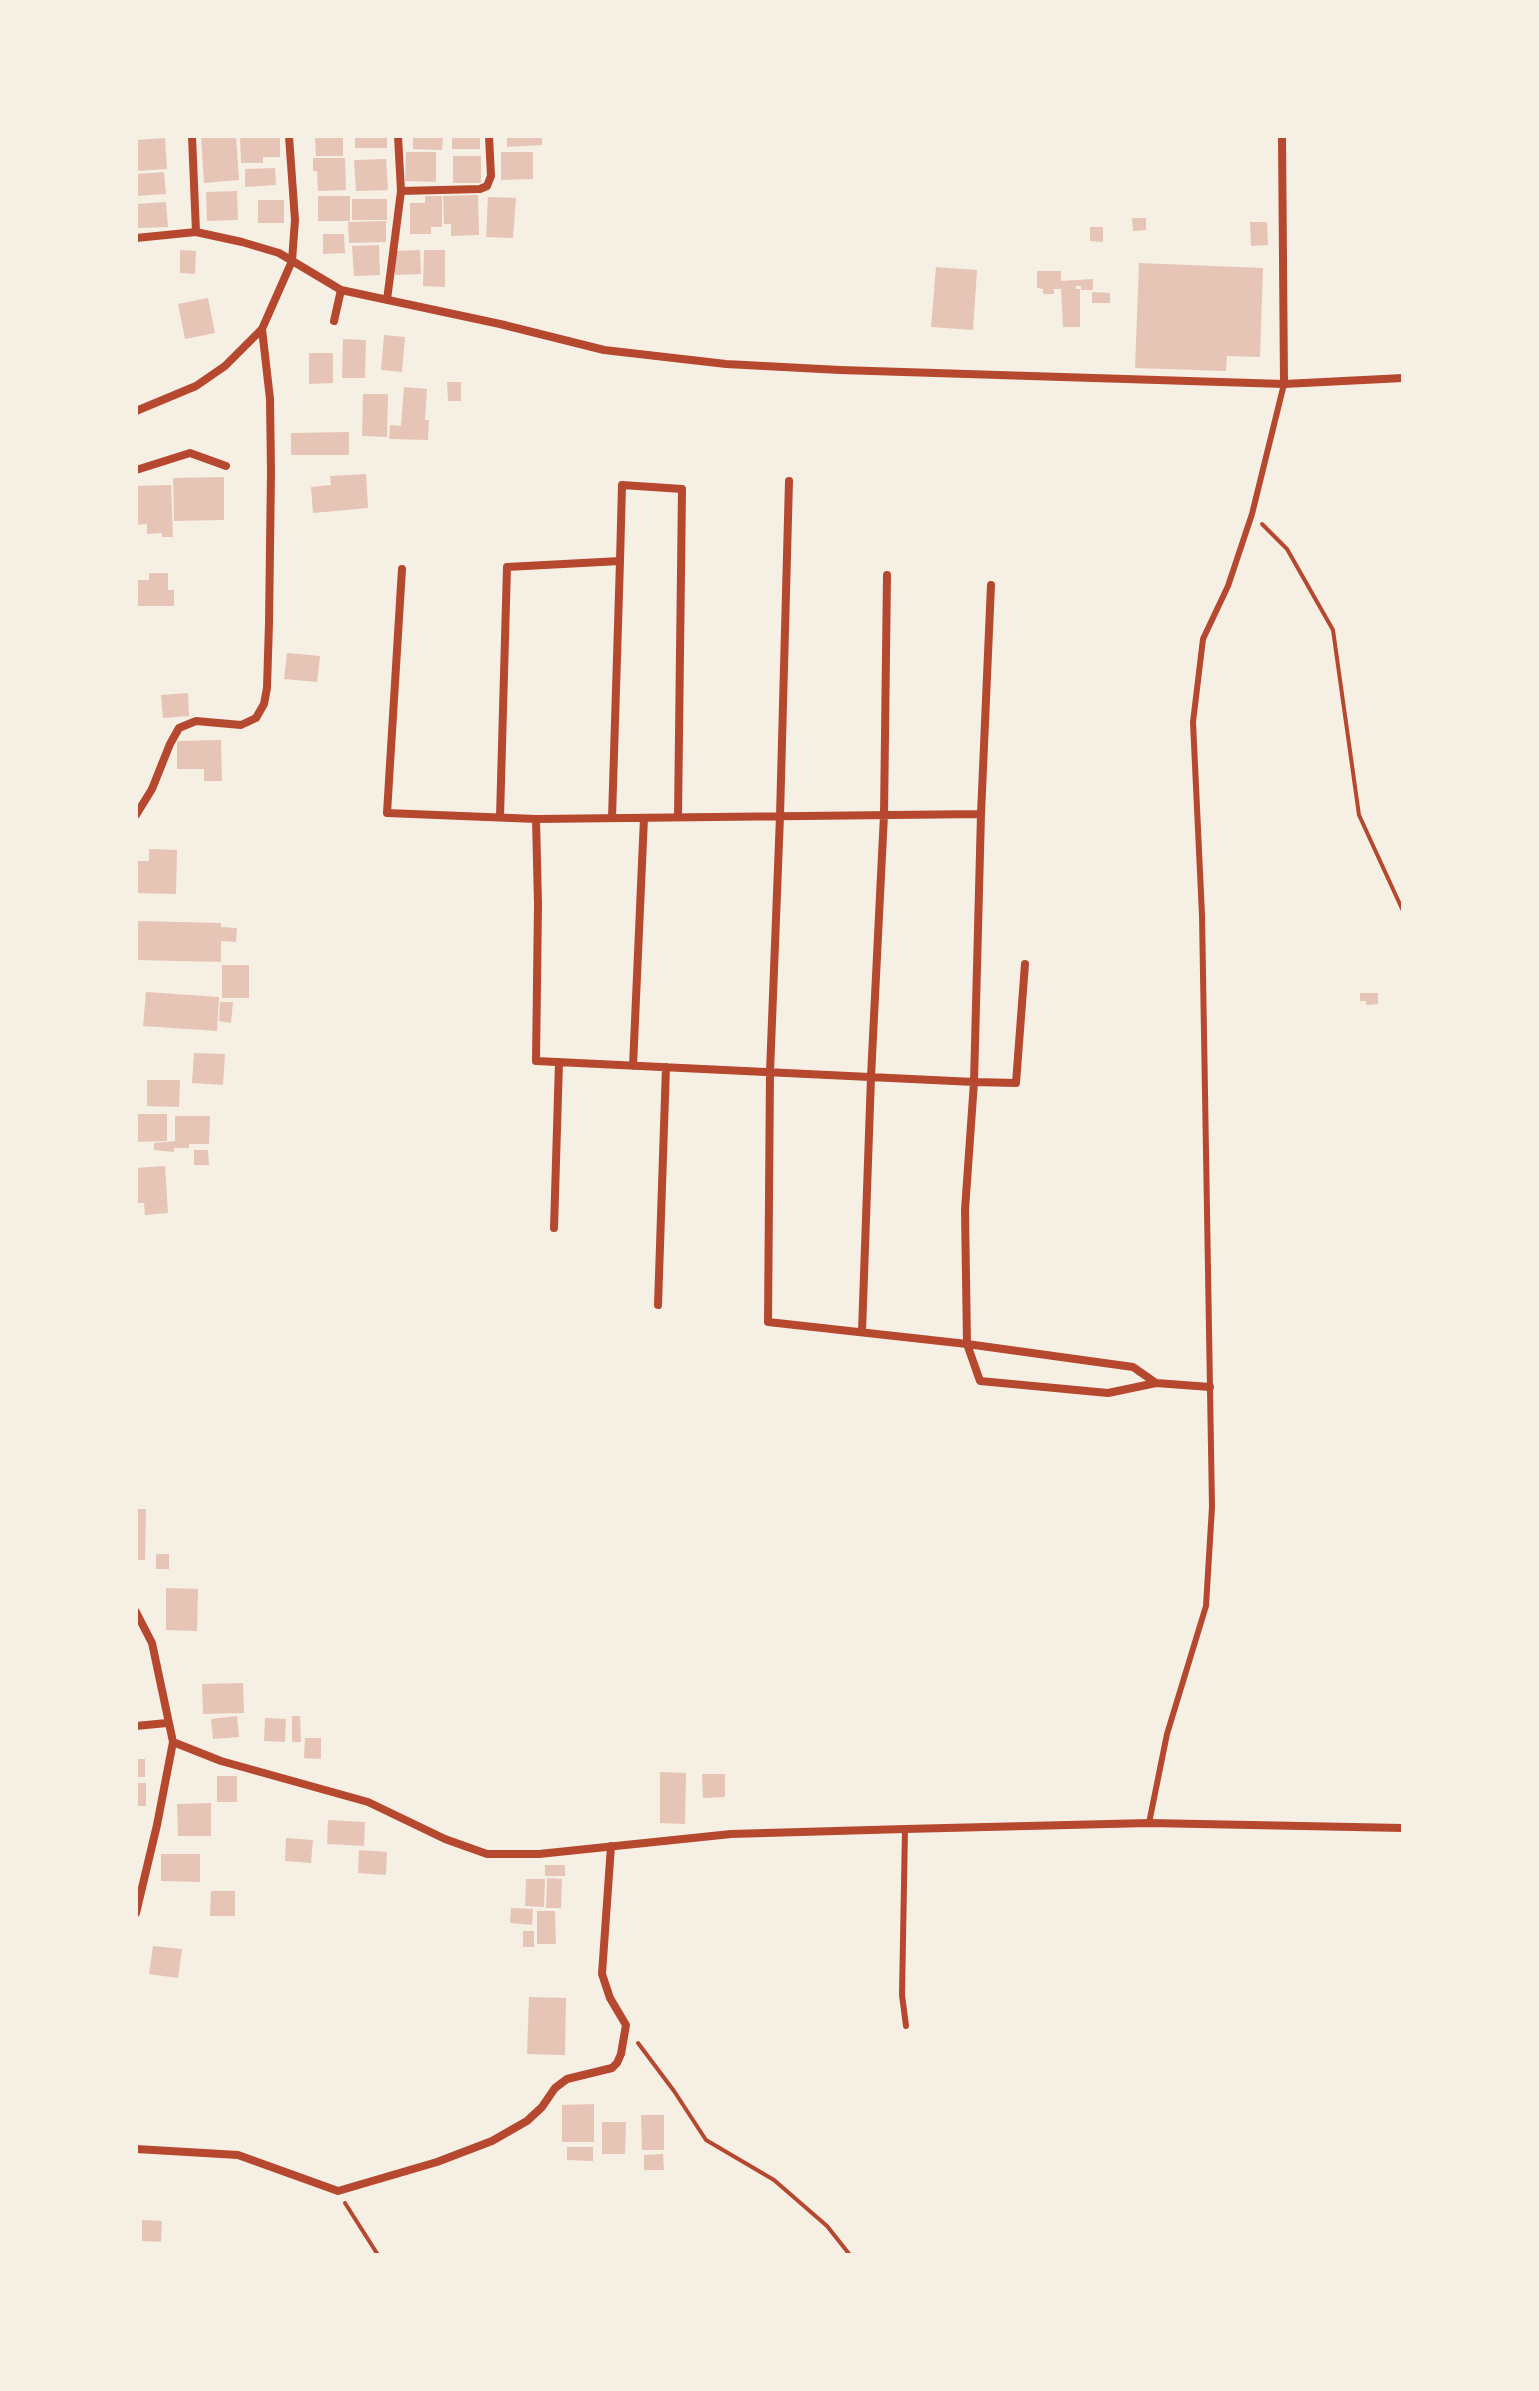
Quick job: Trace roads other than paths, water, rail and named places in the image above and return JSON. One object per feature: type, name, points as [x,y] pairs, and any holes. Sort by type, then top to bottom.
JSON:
[{"type":"street","points":[[192,136],[196,232]]},
{"type":"street","points":[[136,411],[196,386],[225,366],[262,329],[292,261],[295,220],[289,136]]},
{"type":"street","points":[[387,300],[401,191],[398,136]]},
{"type":"street","points":[[401,191],[480,189],[487,186],[491,176],[489,136]]},
{"type":"street","points":[[1282,136],[1284,384]]},
{"type":"street","points":[[136,238],[196,232],[279,253],[341,290],[604,350],[726,364],[1284,384],[1403,378]]},
{"type":"street","points":[[334,321],[341,290]]},
{"type":"street","points":[[136,815],[152,789],[179,728],[196,721],[241,725],[256,718],[264,704],[269,623],[270,399],[262,329]]},
{"type":"street","points":[[136,470],[190,453],[226,466]]},
{"type":"street","points":[[789,481],[770,1072],[768,1322],[967,1344],[1133,1367],[1156,1383]]},
{"type":"street","points":[[612,818],[622,485],[682,489],[678,817]]},
{"type":"street","points":[[500,817],[507,567],[620,561]]},
{"type":"street","points":[[402,569],[387,813],[536,819],[981,814]]},
{"type":"street","points":[[862,1332],[884,815],[887,575]]},
{"type":"street","points":[[991,585],[974,1082],[965,1210],[967,1344],[980,1381],[1108,1393],[1156,1383],[1210,1387]]},
{"type":"street","points":[[633,1066],[644,818]]},
{"type":"street","points":[[536,819],[536,1061],[1016,1083],[1025,964]]},
{"type":"street","points":[[554,1228],[559,1062]]},
{"type":"street","points":[[658,1305],[664,1067]]},
{"type":"street","points":[[136,1612],[152,1643],[173,1742],[136,1913]]},
{"type":"street","points":[[136,1726],[167,1723]]},
{"type":"street","points":[[173,1742],[221,1761],[368,1802],[445,1839],[487,1854],[539,1854],[731,1834],[905,1829],[1149,1823],[1403,1828]]},
{"type":"street","points":[[136,2149],[238,2155],[338,2191],[437,2162],[492,2141],[527,2121],[555,2088],[567,2079],[612,2068],[621,2054],[626,2025],[605,1987],[602,1974],[611,1846]]},
{"type":"lane","points":[[1149,1823],[1167,1734],[1206,1606],[1212,1507],[1202,915],[1193,722],[1203,639],[1228,586],[1252,514],[1284,384]]},
{"type":"lane","points":[[905,1829],[902,1995],[906,2026]]}]
